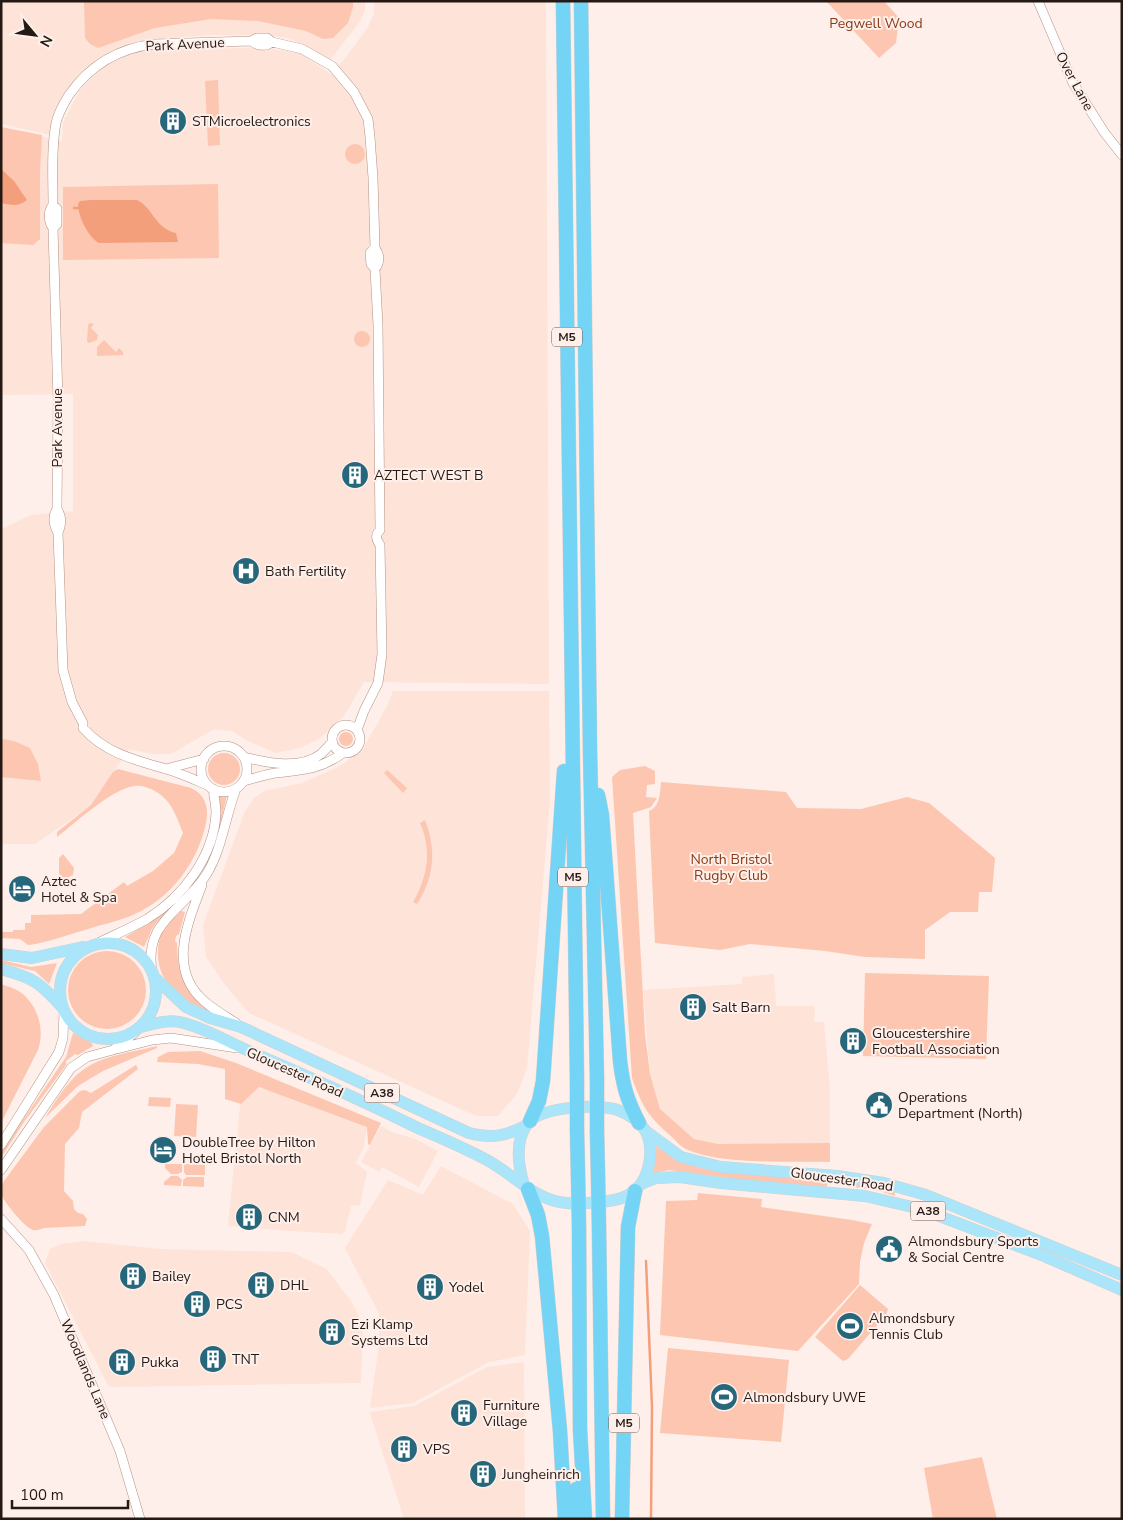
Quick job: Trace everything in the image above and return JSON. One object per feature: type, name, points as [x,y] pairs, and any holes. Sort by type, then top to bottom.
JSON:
[{"type":"highway","name":"M5","points":[[563,1],[580,1429],[585,1519]]},
{"type":"highway","name":"M5","points":[[581,1],[602,1519]]},
{"type":"highway","name":"M5","points":[[529,1123],[540,1101],[543,1081],[570,673]]},
{"type":"highway","name":"M5","points":[[590,750],[602,816],[620,1061],[628,1102],[642,1127]]},
{"type":"highway","points":[[526,1187],[538,1215],[544,1255],[560,1431],[565,1519]]},
{"type":"highway","name":"M5","points":[[622,1519],[628,1227],[638,1188]]},
{"type":"highway","name":"M5","points":[[602,1427],[610,1519]]},
{"type":"highway","name":"M5","points":[[574,1519],[580,1429]]},
{"type":"main road","points":[[1,954],[32,958],[109,942],[127,947],[142,957],[153,973],[156,998],[153,1010],[138,1029],[125,1036],[110,1039],[88,1036],[74,1026],[63,1009],[45,989],[32,979],[1,970]]},
{"type":"main road","points":[[63,1009],[59,992],[60,979],[64,970],[78,952],[94,944]]},
{"type":"main road","name":"Gloucester Road","points":[[153,973],[186,1007],[210,1018],[241,1026],[469,1133],[486,1137],[496,1136],[529,1123]]},
{"type":"main road","name":"Gloucester Road","points":[[138,1029],[164,1022],[184,1023],[210,1032],[244,1050],[360,1100],[488,1161],[526,1187]]},
{"type":"main road","points":[[566,1108],[608,1108],[619,1110],[642,1127],[650,1144],[650,1156],[646,1175],[638,1188],[619,1200],[606,1203],[568,1204],[545,1198],[526,1187],[520,1171],[518,1153],[529,1123],[539,1115],[566,1108]]},
{"type":"main road","name":"Gloucester Road","points":[[642,1127],[682,1157],[721,1167],[838,1176],[884,1182],[926,1195],[1122,1275]]},
{"type":"main road","name":"Gloucester Road","points":[[638,1188],[656,1178],[680,1177],[731,1184],[865,1196],[921,1208],[1044,1256],[1122,1290]]},
{"type":"street","name":"Over Lane","points":[[1038,1],[1073,83],[1104,132],[1122,156]]},
{"type":"street","name":"Park Avenue","points":[[210,787],[166,769],[118,754],[98,740],[93,739],[83,728],[83,723],[72,702],[63,670],[58,533],[61,515],[57,509],[58,400],[53,228],[57,224],[57,209],[54,204],[53,156],[56,121],[65,101],[75,86],[94,66],[109,57],[140,46],[251,41],[257,38],[267,38],[272,42],[302,49],[332,66],[354,92],[368,120],[373,170],[375,248],[370,253],[371,264],[375,269],[378,325],[380,530],[383,533],[383,542],[380,545],[382,654],[378,683],[364,711],[358,730]]},
{"type":"street","name":"Park Avenue","points":[[348,724],[364,711]]},
{"type":"street","points":[[244,781],[273,774],[299,772],[323,764],[343,753],[352,752],[359,746],[361,737],[358,730],[348,724],[337,728],[332,736],[332,742],[338,751],[343,753]]},
{"type":"street","points":[[244,757],[272,763],[302,762],[313,759],[322,753],[332,742]]},
{"type":"street","points":[[94,944],[140,923],[176,897],[192,878],[213,832],[216,811],[210,787],[202,777],[201,768],[204,759],[220,746],[238,750],[244,757],[247,765],[244,781],[236,789],[228,792],[221,792],[210,787]]},
{"type":"street","points":[[166,769],[204,759]]},
{"type":"street","points":[[236,789],[216,853],[206,875],[183,940],[184,968],[197,994],[204,1001],[241,1026]]},
{"type":"street","points":[[153,973],[151,949],[156,931],[183,904],[206,875]]},
{"type":"street","points":[[1,1145],[59,1052],[63,1038],[63,1009]]},
{"type":"street","points":[[113,1050],[138,1029]]},
{"type":"street","points":[[1,1170],[64,1076],[71,1068],[87,1057],[146,1042],[171,1038],[244,1050]]},
{"type":"street","name":"Woodlands Lane","points":[[1,1209],[2,1222],[11,1229],[29,1250],[54,1295],[120,1451],[140,1519]]},
{"type":"shaded area","points":[[1,1],[365,1],[365,10],[359,23],[330,60],[304,45],[287,38],[267,35],[211,35],[156,39],[138,42],[108,53],[89,66],[68,88],[55,115],[51,135],[1,124]]},
{"type":"shaded area","points":[[374,1],[546,1],[549,684],[364,682],[344,716],[319,739],[300,748],[275,753],[246,740],[232,731],[214,729],[171,754],[152,754],[129,749],[92,805],[35,844],[1,844],[1,529],[31,515],[73,511],[73,394],[1,395],[1,127],[62,141],[63,122],[80,90],[98,71],[113,61],[148,49],[265,48],[300,53],[331,74],[368,27],[374,13]]},
{"type":"shaded area","points":[[1,169],[14,181],[27,200],[18,205],[1,203]]},
{"type":"shaded area","points":[[137,200],[147,207],[163,227],[176,233],[178,242],[99,243],[91,236],[78,209],[80,201]]},
{"type":"shaded area","points":[[393,691],[549,691],[550,800],[527,1068],[517,1094],[498,1116],[476,1116],[249,1013],[225,985],[206,957],[203,925],[245,811],[254,798],[264,791],[302,783],[336,768],[361,752],[385,710]]},
{"type":"shaded area","points":[[774,974],[776,1006],[815,1006],[814,1022],[824,1022],[830,1090],[830,1143],[718,1144],[694,1139],[660,1109],[650,1074],[643,990],[742,984],[742,977]]},
{"type":"shaded area","points":[[242,1086],[297,1094],[316,1103],[316,1108],[368,1123],[364,1147],[356,1163],[367,1172],[360,1205],[351,1206],[345,1231],[342,1234],[228,1226]]},
{"type":"shaded area","points":[[381,1126],[392,1132],[415,1139],[438,1151],[419,1187],[382,1167],[379,1172],[361,1162]]},
{"type":"shaded area","points":[[441,1166],[513,1204],[530,1231],[525,1355],[489,1362],[413,1403],[370,1408],[379,1345],[379,1314],[345,1248],[388,1180],[423,1195]]},
{"type":"shaded area","points":[[84,1241],[160,1249],[292,1252],[327,1269],[353,1304],[363,1324],[361,1383],[109,1387],[45,1263],[50,1249],[61,1244]]},
{"type":"shaded area","points":[[524,1362],[525,1519],[404,1519],[370,1412],[414,1406],[487,1367]]},
{"type":"green space","points":[[84,1],[353,1],[353,7],[348,23],[333,38],[323,39],[306,31],[258,21],[211,19],[155,28],[98,48],[90,44],[85,38]]},
{"type":"green space","name":"Pegwell Wood","points":[[826,1],[884,1],[899,18],[896,43],[879,58]]},
{"type":"green space","points":[[218,80],[220,145],[208,146],[205,81]]},
{"type":"green space","points":[[1,127],[42,135],[40,239],[33,245],[1,243]]},
{"type":"green space","points":[[351,144],[359,144],[365,150],[365,158],[359,164],[351,164],[345,158],[345,150]]},
{"type":"green space","points":[[218,184],[219,258],[63,260],[63,187]]},
{"type":"green space","points":[[90,323],[94,324],[91,328],[98,335],[97,340],[89,343],[87,342],[88,325]]},
{"type":"green space","points":[[359,331],[365,331],[370,336],[368,345],[359,347],[354,342],[354,336]]},
{"type":"green space","points":[[104,340],[116,352],[119,348],[123,355],[97,356],[97,347]]},
{"type":"green space","points":[[346,732],[351,734],[353,739],[351,744],[346,746],[341,744],[339,739],[341,734]]},
{"type":"green space","points":[[3,739],[14,741],[30,748],[38,764],[41,781],[1,777],[1,741]]},
{"type":"green space","points":[[224,753],[230,754],[235,758],[239,763],[239,775],[235,780],[230,784],[224,785],[218,784],[213,780],[209,775],[208,769],[209,763],[213,758],[218,754]]},
{"type":"green space","points":[[645,766],[655,771],[655,784],[647,785],[646,797],[657,798],[651,807],[633,813],[645,1034],[650,1074],[660,1109],[694,1139],[718,1144],[830,1143],[830,1162],[736,1160],[700,1154],[682,1147],[657,1123],[647,1111],[640,1097],[632,1078],[612,777],[620,770]]},
{"type":"green space","points":[[118,769],[191,788],[203,798],[207,807],[206,823],[197,851],[190,865],[160,899],[123,919],[36,944],[28,945],[20,939],[1,938],[1,932],[25,930],[25,923],[31,923],[31,915],[81,914],[124,882],[127,886],[153,871],[174,853],[183,833],[177,817],[165,799],[157,792],[143,786],[125,789],[104,800],[57,837],[57,832],[91,805],[113,772]]},
{"type":"green space","points":[[387,770],[407,788],[403,793],[384,773]]},
{"type":"green space","name":"North Bristol Rugby Club","points":[[661,782],[786,792],[797,808],[861,809],[907,797],[929,803],[995,858],[992,892],[979,892],[978,912],[950,912],[925,930],[925,959],[865,957],[750,944],[720,950],[655,943],[649,811],[657,803]]},
{"type":"green space","points":[[219,795],[227,795],[221,822],[219,822]]},
{"type":"green space","points":[[425,820],[431,842],[432,864],[427,884],[417,904],[413,902],[422,882],[427,863],[426,843],[420,823]]},
{"type":"green space","points":[[63,854],[74,868],[73,875],[65,879],[59,874],[59,858]]},
{"type":"green space","points":[[186,892],[188,893],[157,922],[144,947],[125,937],[172,905]]},
{"type":"green space","points":[[181,911],[185,912],[175,941],[177,943],[181,973],[189,989],[209,1011],[208,1013],[180,996],[172,989],[161,972],[158,944],[161,933]]},
{"type":"green space","points":[[99,951],[115,951],[129,957],[140,968],[146,982],[146,998],[140,1012],[129,1023],[115,1029],[99,1029],[85,1023],[74,1012],[68,998],[68,982],[74,968],[85,957]]},
{"type":"green space","points":[[1,960],[31,967],[57,963],[49,984],[35,971],[1,963]]},
{"type":"green space","points":[[865,973],[989,976],[986,1059],[863,1056]]},
{"type":"green space","points":[[1,984],[21,992],[31,1003],[38,1015],[41,1037],[38,1050],[1,1123]]},
{"type":"green space","points":[[73,1033],[92,1043],[93,1046],[78,1055],[75,1054],[66,1061],[66,1065],[24,1122],[1,1158],[1,1152],[66,1057]]},
{"type":"green space","points":[[157,1046],[157,1048],[103,1071],[78,1086],[45,1118],[67,1086],[83,1070],[109,1057]]},
{"type":"green space","points":[[200,1051],[236,1063],[381,1123],[370,1145],[368,1144],[367,1127],[259,1087],[241,1104],[225,1099],[225,1069],[198,1064],[157,1062],[158,1057],[168,1052]]},
{"type":"green space","points":[[136,1065],[138,1069],[82,1112],[79,1128],[65,1144],[64,1191],[73,1201],[74,1209],[78,1213],[83,1214],[87,1219],[85,1226],[36,1230],[29,1228],[2,1197],[1,1190],[4,1181],[44,1127],[80,1091],[85,1090],[91,1093]]},
{"type":"green space","points":[[149,1097],[171,1098],[170,1107],[148,1106]]},
{"type":"green space","points":[[176,1104],[198,1105],[196,1137],[174,1136]]},
{"type":"green space","points":[[654,1145],[681,1162],[700,1168],[827,1180],[828,1184],[826,1187],[767,1183],[669,1170],[651,1174]]},
{"type":"green space","points":[[165,1164],[182,1164],[182,1172],[171,1174],[165,1168]]},
{"type":"green space","points":[[184,1164],[205,1165],[205,1175],[186,1175]]},
{"type":"green space","points":[[171,1176],[178,1176],[182,1180],[181,1186],[164,1185],[164,1182]]},
{"type":"green space","points":[[187,1177],[204,1177],[204,1187],[183,1186],[183,1180]]},
{"type":"green space","points":[[850,1183],[893,1190],[895,1196],[876,1190],[853,1187]]},
{"type":"green space","points":[[698,1193],[762,1199],[761,1207],[872,1224],[864,1243],[860,1262],[859,1284],[798,1351],[660,1335],[666,1201],[697,1200]]},
{"type":"green space","name":"Almondsbury Tennis Club","points":[[860,1285],[888,1309],[886,1315],[848,1359],[843,1361],[815,1337]]},
{"type":"green space","name":"Almondsbury UWE","points":[[668,1348],[789,1360],[781,1442],[660,1433]]},
{"type":"green space","points":[[982,1457],[997,1519],[933,1519],[924,1468]]},
{"type":"waterway","points":[[646,1261],[652,1407],[651,1519]]},
{"type":"place","name":"STMicroelectronics","points":[[173,121]]},
{"type":"place","name":"AZTECT WEST B","points":[[355,475]]},
{"type":"place","name":"Bath Fertility","points":[[246,571]]},
{"type":"place","name":"Aztec Hotel & Spa","points":[[22,889]]},
{"type":"place","name":"Salt Barn","points":[[693,1007]]},
{"type":"place","name":"Gloucestershire Football Association","points":[[853,1041]]},
{"type":"place","name":"Operations Department (North)","points":[[879,1105]]},
{"type":"place","name":"DoubleTree by Hilton Hotel Bristol North","points":[[163,1150]]},
{"type":"place","name":"CNM","points":[[249,1217]]},
{"type":"place","name":"Almondsbury Sports & Social Centre","points":[[889,1249]]},
{"type":"place","name":"Bailey","points":[[133,1276]]},
{"type":"place","name":"DHL","points":[[261,1285]]},
{"type":"place","name":"Yodel","points":[[430,1287]]},
{"type":"place","name":"PCS","points":[[197,1304]]},
{"type":"place","name":"Almondsbury Tennis Club","points":[[850,1326]]},
{"type":"place","name":"Ezi Klamp Systems Ltd","points":[[332,1332]]},
{"type":"place","name":"TNT","points":[[213,1359]]},
{"type":"place","name":"Pukka","points":[[122,1362]]},
{"type":"place","name":"Almondsbury UWE","points":[[724,1397]]},
{"type":"place","name":"Furniture Village","points":[[464,1413]]},
{"type":"place","name":"VPS","points":[[404,1449]]},
{"type":"place","name":"Jungheinrich","points":[[483,1474]]}]
